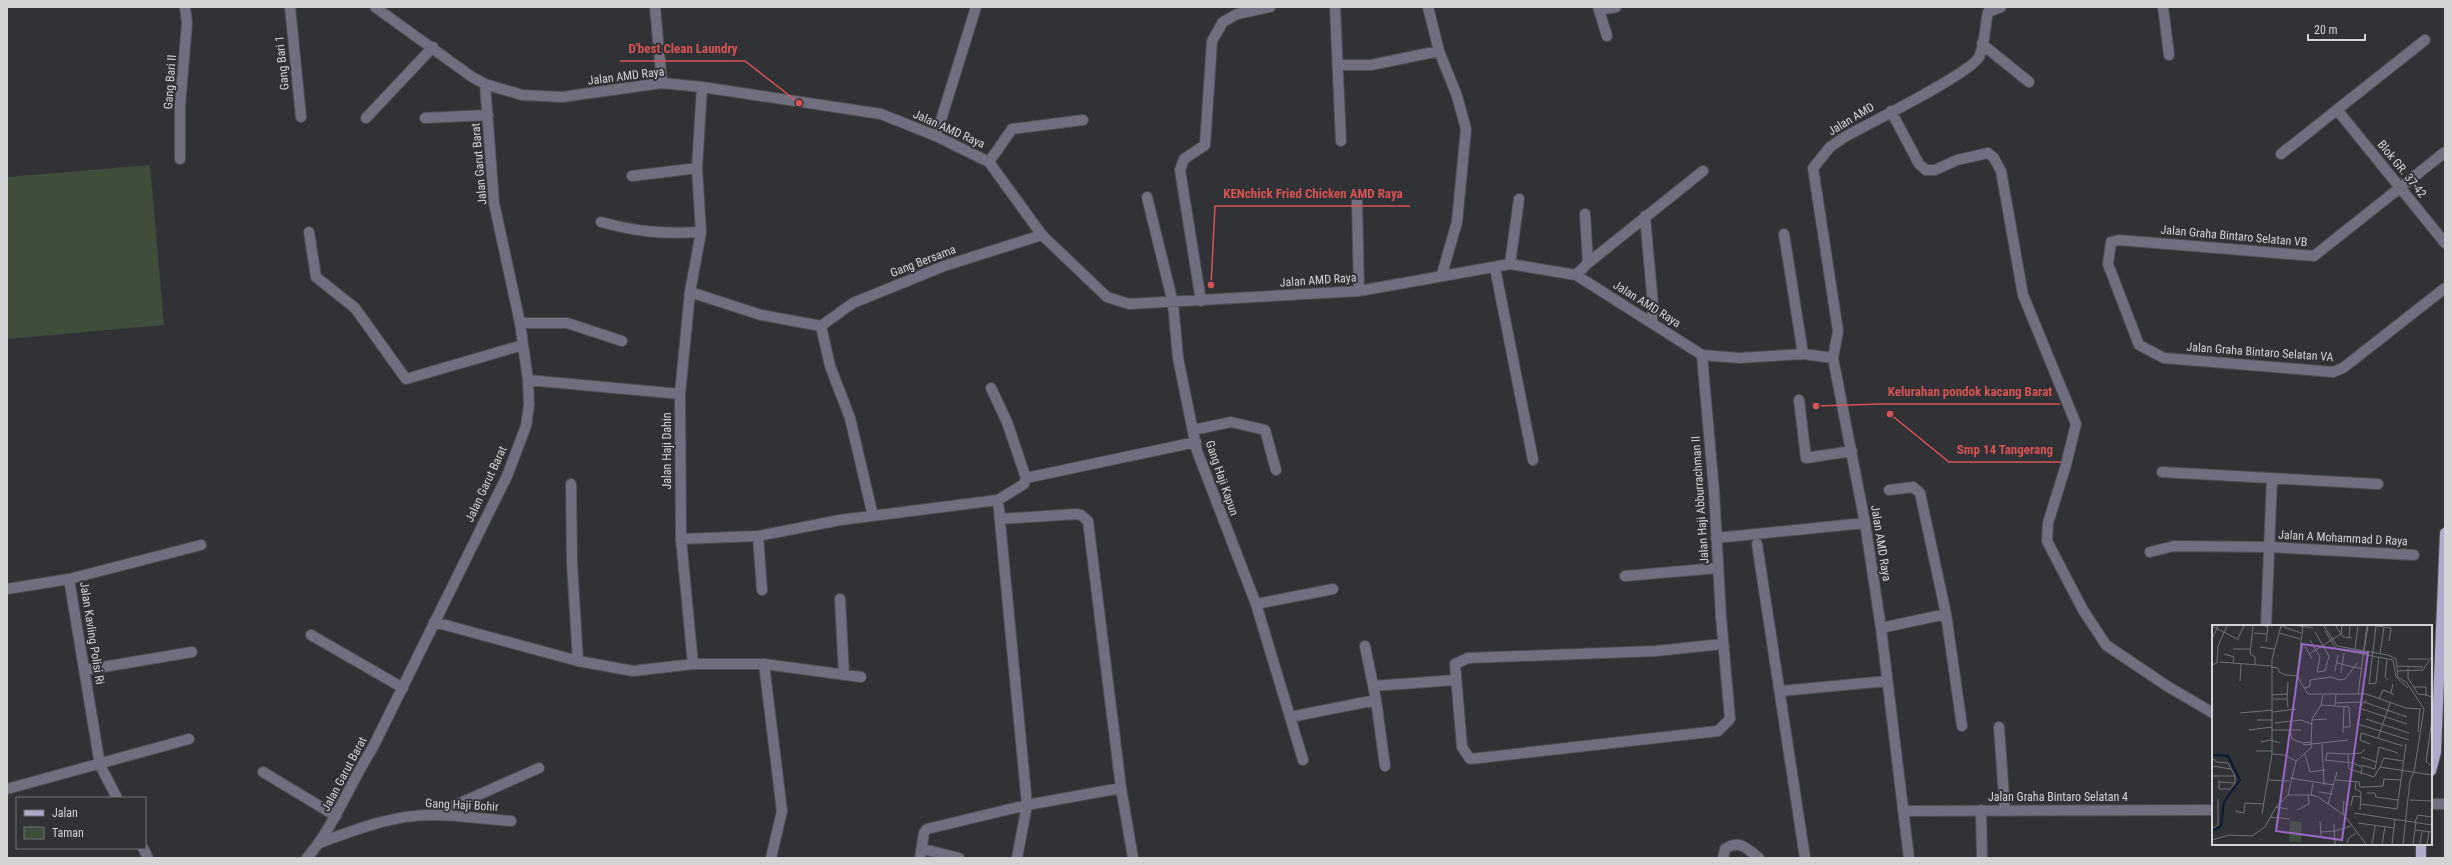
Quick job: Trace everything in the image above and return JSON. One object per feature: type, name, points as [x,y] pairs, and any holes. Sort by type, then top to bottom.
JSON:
[{"type":"main road","points":[[2432,767],[2436,752],[2445,532]]},
{"type":"main road","points":[[2421,845],[2421,858]]},
{"type":"street","name":"Gang Bari II","points":[[180,159],[180,105],[187,23],[185,7]]},
{"type":"street","name":"Gang Bari 1","points":[[290,7],[301,117]]},
{"type":"street","name":"Jalan AMD Raya","points":[[375,7],[433,46],[485,84],[522,95],[562,97],[662,83],[702,87],[881,114],[936,136],[989,162],[1042,235],[1107,297],[1129,304],[1173,303],[1358,291],[1442,274],[1495,268],[1510,264],[1576,275],[1702,355],[1739,358],[1803,354],[1833,358],[1865,523],[1881,628],[1909,858]]},
{"type":"street","points":[[655,7],[662,83]]},
{"type":"street","points":[[936,136],[976,7]]},
{"type":"street","points":[[1201,301],[1180,170],[1184,159],[1205,145],[1212,41],[1223,22],[1237,14],[1270,7]]},
{"type":"street","points":[[1335,7],[1339,65],[1337,88],[1341,141]]},
{"type":"street","points":[[1428,7],[1439,51],[1457,96],[1466,129],[1457,222],[1442,274]]},
{"type":"street","points":[[1607,36],[1598,9],[1616,7]]},
{"type":"street","name":"Jalan AMD","points":[[1833,358],[1838,331],[1813,168],[1830,147],[1891,111],[1934,89],[1974,64],[1979,56],[1988,12],[2001,7]]},
{"type":"street","points":[[2163,7],[2169,55]]},
{"type":"street","points":[[2281,154],[2338,111],[2425,40]]},
{"type":"street","points":[[1982,44],[2029,82]]},
{"type":"street","points":[[366,118],[433,46]]},
{"type":"street","points":[[1339,65],[1370,65],[1439,51]]},
{"type":"street","name":"Jalan Garut Barat","points":[[307,858],[319,843],[336,816],[402,688],[507,476],[526,426],[529,405],[528,380],[520,323],[494,203],[485,84]]},
{"type":"street","name":"Jalan Haji Dahin","points":[[693,664],[681,539],[680,394],[690,292],[701,232],[697,168],[702,87]]},
{"type":"street","points":[[1891,111],[1919,164],[1926,170],[1935,170],[1972,155],[1988,153],[1994,158],[2001,171],[2023,295],[2076,424],[2066,465],[2048,523],[2047,540],[2083,610],[2106,645],[2167,686],[2212,712]]},
{"type":"street","name":"Blok GR. 37-42","points":[[2338,111],[2402,188],[2445,243]]},
{"type":"street","points":[[425,118],[488,115]]},
{"type":"street","points":[[989,162],[1012,130],[1083,120]]},
{"type":"street","points":[[2402,188],[2445,152]]},
{"type":"street","points":[[632,176],[697,168]]},
{"type":"street","points":[[1576,275],[1588,263],[1702,171]]},
{"type":"street","name":"Jalan Graha Bintaro Selatan VB","points":[[2164,358],[2139,345],[2108,264],[2111,242],[2119,240],[2314,256],[2402,188]]},
{"type":"street","name":"Gang Haji Kapun","points":[[1148,197],[1173,303],[1178,358],[1196,442],[1256,604],[1303,760]]},
{"type":"street","points":[[1510,264],[1519,199]]},
{"type":"street","points":[[1357,202],[1358,291]]},
{"type":"street","points":[[1585,214],[1588,263]]},
{"type":"street","points":[[1646,216],[1653,305],[1652,323]]},
{"type":"street","points":[[601,222],[634,231],[671,234],[701,232]]},
{"type":"street","points":[[308,232],[316,277],[356,308],[406,379],[523,345]]},
{"type":"street","points":[[1784,234],[1803,354]]},
{"type":"street","name":"Gang Bersama","points":[[821,326],[853,303],[944,266],[1042,235]]},
{"type":"street","points":[[1495,268],[1533,460]]},
{"type":"street","name":"Jalan Graha Bintaro Selatan VA","points":[[2164,358],[2338,371],[2445,288]]},
{"type":"street","points":[[690,292],[766,316],[821,326],[830,366],[850,418],[873,516]]},
{"type":"street","points":[[520,323],[567,323],[622,341]]},
{"type":"street","name":"Jalan Haji Abburrachman II","points":[[1455,680],[1462,747],[1470,759],[1718,731],[1730,719],[1723,644],[1702,355]]},
{"type":"street","points":[[528,380],[680,394]]},
{"type":"street","points":[[681,539],[758,536],[873,516],[998,500],[1024,484],[1026,478],[1007,422],[992,388]]},
{"type":"street","points":[[1799,400],[1806,458],[1852,451]]},
{"type":"street","points":[[1193,430],[1231,422],[1265,430],[1276,470]]},
{"type":"street","points":[[1026,478],[1196,442]]},
{"type":"street","points":[[2162,472],[2378,484]]},
{"type":"street","name":"Jalan A Mohammad D Raya","points":[[2266,625],[2272,478]]},
{"type":"street","points":[[571,484],[572,563],[578,661]]},
{"type":"street","points":[[1889,490],[1913,487],[1920,493],[1946,614],[1962,726]]},
{"type":"street","points":[[998,500],[1027,805],[1017,858]]},
{"type":"street","points":[[1000,519],[1076,514],[1082,515],[1088,521],[1120,788],[1133,858]]},
{"type":"street","points":[[1716,538],[1865,523]]},
{"type":"street","points":[[758,536],[762,590]]},
{"type":"street","name":"Jalan Kavling Polisi Ri","points":[[116,797],[100,765],[69,579],[202,544]]},
{"type":"street","points":[[1757,544],[1781,691],[1805,858]]},
{"type":"street","name":"Jalan A Mohammad D Raya","points":[[2150,552],[2174,546],[2270,547],[2414,555]]},
{"type":"street","points":[[1625,576],[1718,568]]},
{"type":"street","points":[[7,589],[69,579]]},
{"type":"street","points":[[1256,604],[1332,589]]},
{"type":"street","points":[[840,599],[844,675]]},
{"type":"street","points":[[1881,628],[1946,614]]},
{"type":"street","points":[[434,622],[578,661],[633,671],[693,664],[764,664],[861,677]]},
{"type":"street","points":[[311,635],[402,688]]},
{"type":"street","points":[[1373,686],[1455,680],[1455,664],[1468,658],[1656,651],[1723,644]]},
{"type":"street","points":[[1365,646],[1376,700],[1386,766]]},
{"type":"street","points":[[85,670],[192,652]]},
{"type":"street","points":[[764,664],[782,811],[771,858]]},
{"type":"street","points":[[1781,691],[1887,681]]},
{"type":"street","points":[[1290,717],[1376,700]]},
{"type":"street","points":[[1999,727],[2005,811]]},
{"type":"street","points":[[7,789],[100,765],[189,739]]},
{"type":"street","points":[[431,815],[539,768]]},
{"type":"street","points":[[263,772],[336,816]]},
{"type":"street","points":[[960,858],[922,854],[923,838],[927,829],[1027,805],[1120,788]]},
{"type":"street","points":[[2432,804],[2445,804]]},
{"type":"street","name":"Jalan Graha Bintaro Selatan 4","points":[[1903,810],[2212,810]]},
{"type":"street","points":[[1981,810],[1982,858]]},
{"type":"street","name":"Gang Haji Bohir","points":[[319,843],[360,828],[403,818],[431,815],[510,821]]},
{"type":"street","points":[[1724,854],[1733,844],[1741,844],[1760,858]]},
{"type":"street","points":[[143,849],[148,858]]},
{"type":"green space","points":[[150,165],[164,325],[7,339],[7,177]]},
{"type":"place","name":"D'best Clean Laundry","points":[[799,103]]},
{"type":"place","name":"KENchick Fried Chicken AMD Raya","points":[[1211,285]]},
{"type":"place","name":"Kelurahan pondok kacang Barat","points":[[1816,406]]},
{"type":"place","name":"Smp 14 Tangerang","points":[[1890,414]]}]
